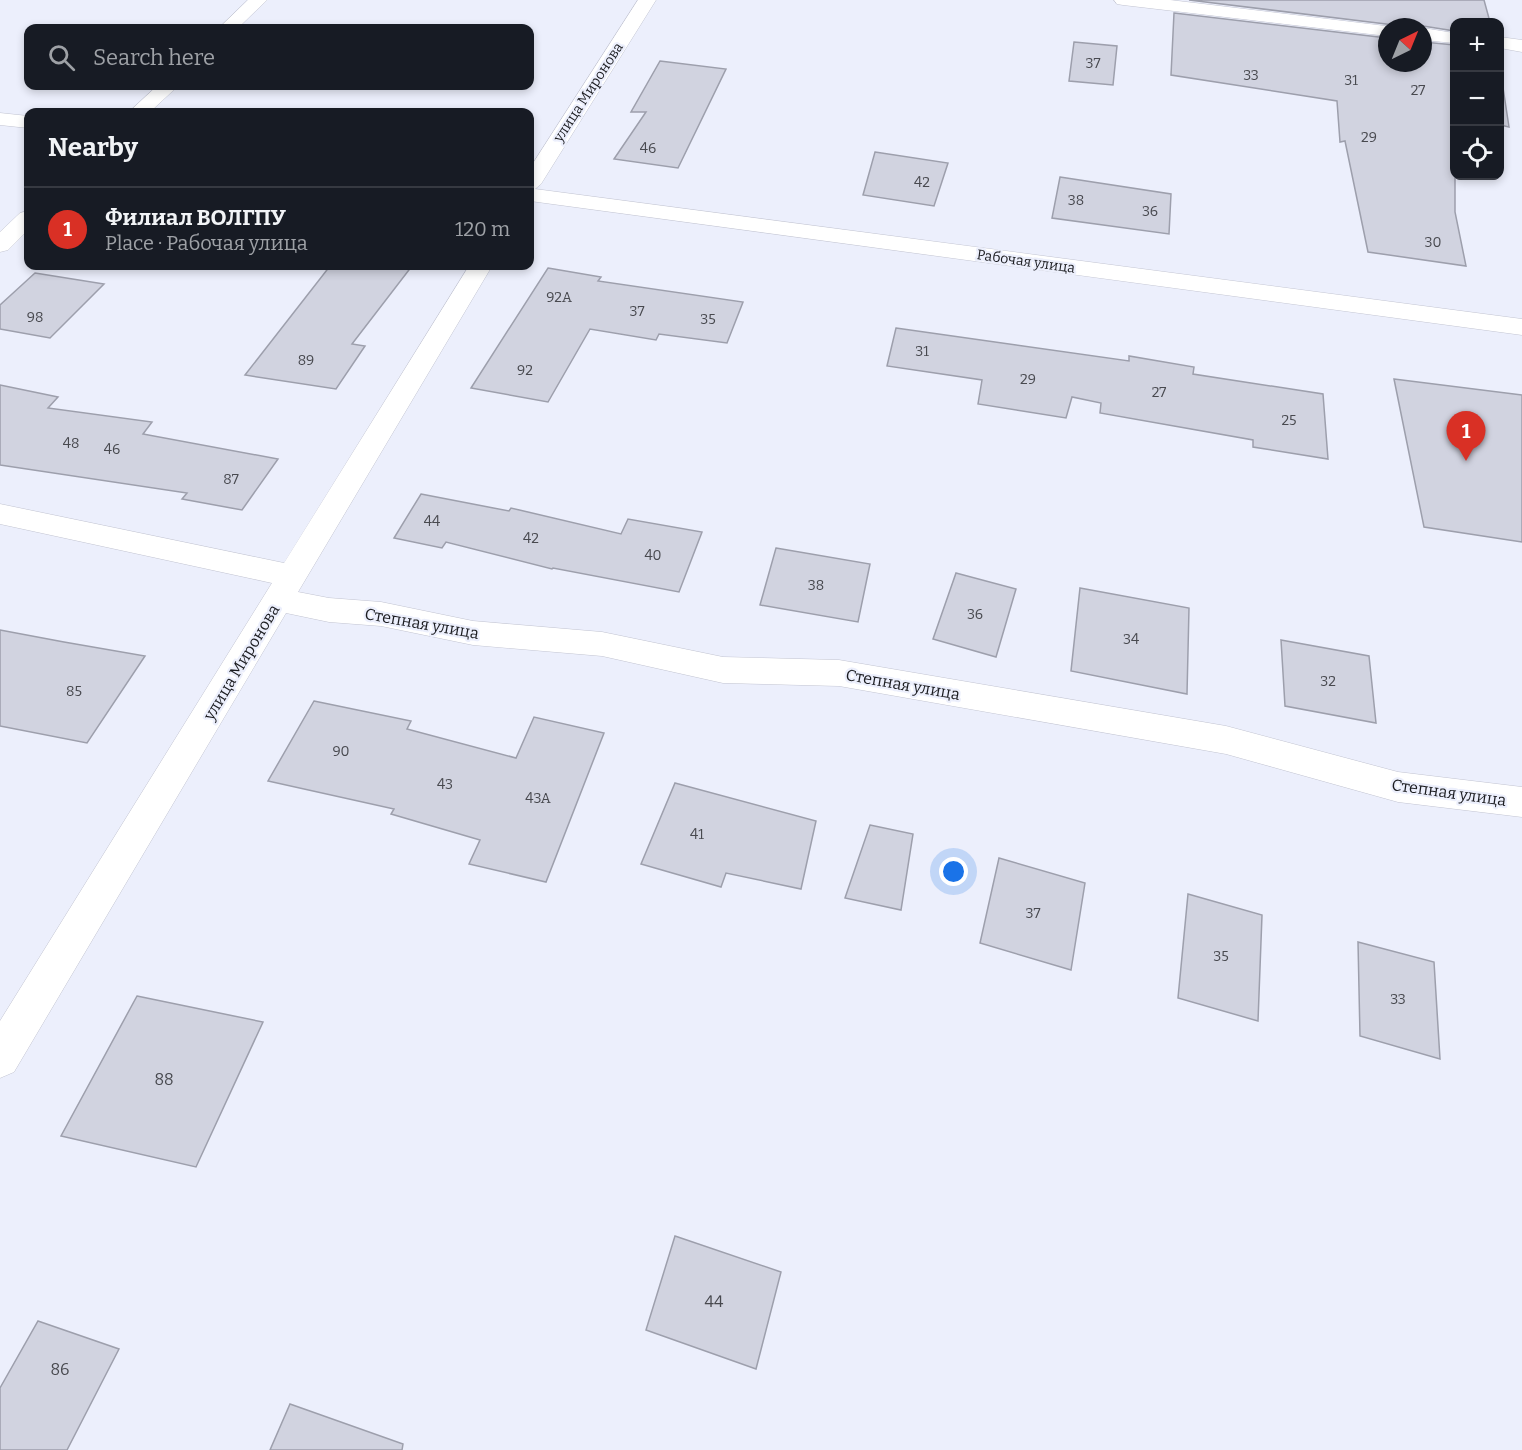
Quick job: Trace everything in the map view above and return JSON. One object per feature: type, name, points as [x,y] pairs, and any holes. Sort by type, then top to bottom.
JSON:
[{"type":"street","points":[[232,24],[258,0]]},
{"type":"street","name":"улица Миронова","points":[[534,178],[647,0]]},
{"type":"street","points":[[1123,0],[1378,29]]},
{"type":"street","points":[[1432,35],[1450,37]]},
{"type":"street","points":[[1504,44],[1522,46]]},
{"type":"street","points":[[143,108],[164,90]]},
{"type":"street","points":[[0,119],[24,122]]},
{"type":"street","name":"Рабочая улица","points":[[534,196],[1522,327]]},
{"type":"street","points":[[0,245],[24,222]]},
{"type":"street","name":"улица Миронова","points":[[0,1058],[478,270]]},
{"type":"street","name":"Степная улица","points":[[0,514],[286,588],[329,610],[381,614],[473,633],[602,644],[723,670],[839,673],[1226,740],[1398,787],[1522,801]]},
{"type":"building","points":[[1189,0],[1484,0],[1489,18],[1450,18],[1450,30],[1432,27],[1432,18],[1378,18],[1378,23]]},
{"type":"building","points":[[1174,13],[1378,37],[1378,72],[1432,72],[1432,43],[1450,45],[1450,180],[1455,180],[1455,212],[1466,266],[1368,252],[1345,141],[1340,142],[1337,101],[1171,75]]},
{"type":"building","points":[[1074,42],[1117,46],[1113,85],[1069,81]]},
{"type":"building","points":[[660,61],[726,69],[678,168],[614,159],[646,112],[631,112]]},
{"type":"building","points":[[1504,94],[1509,127],[1504,126]]},
{"type":"building","points":[[875,152],[948,163],[934,206],[863,195]]},
{"type":"building","points":[[1060,177],[1171,194],[1169,234],[1052,218]]},
{"type":"building","points":[[548,268],[601,277],[598,281],[743,302],[727,343],[659,334],[656,340],[590,329],[548,402],[471,388]]},
{"type":"building","points":[[327,270],[409,270],[352,344],[365,346],[336,389],[245,375]]},
{"type":"building","points":[[35,273],[104,284],[50,338],[0,329],[0,305]]},
{"type":"building","points":[[896,328],[1129,361],[1129,356],[1194,367],[1193,374],[1323,394],[1328,459],[1253,447],[1253,440],[1100,413],[1101,403],[1072,397],[1066,418],[978,404],[982,380],[887,366]]},
{"type":"building","points":[[1394,379],[1522,395],[1522,542],[1424,527]]},
{"type":"building","points":[[0,385],[58,397],[48,408],[152,422],[143,434],[278,459],[242,510],[182,499],[187,493],[0,465]]},
{"type":"building","points":[[421,494],[509,511],[511,508],[621,534],[628,519],[702,532],[679,592],[552,569],[446,542],[442,548],[394,538]]},
{"type":"building","points":[[776,548],[870,564],[858,622],[760,605]]},
{"type":"building","points":[[956,573],[1016,589],[996,657],[933,639]]},
{"type":"building","points":[[1080,588],[1189,608],[1187,694],[1071,671]]},
{"type":"building","points":[[0,630],[145,656],[87,743],[0,726]]},
{"type":"building","points":[[1281,640],[1369,656],[1376,723],[1285,706]]},
{"type":"building","points":[[314,701],[411,721],[407,729],[516,758],[534,717],[604,733],[546,882],[469,864],[480,840],[391,814],[394,809],[268,781]]},
{"type":"building","points":[[675,783],[816,821],[801,889],[726,873],[721,887],[641,864]]},
{"type":"building","points":[[870,825],[913,834],[901,910],[845,898]]},
{"type":"building","points":[[999,858],[1085,883],[1071,970],[980,943]]},
{"type":"building","points":[[1188,894],[1262,915],[1258,1021],[1178,998]]},
{"type":"building","points":[[1358,942],[1434,962],[1440,1059],[1360,1036]]},
{"type":"building","points":[[137,996],[263,1022],[196,1167],[61,1136]]},
{"type":"building","points":[[675,1236],[781,1272],[756,1369],[646,1330]]},
{"type":"building","points":[[38,1321],[119,1349],[67,1450],[0,1450],[0,1388]]},
{"type":"building","points":[[290,1404],[403,1444],[402,1450],[270,1450]]},
{"type":"place","name":"Филиал ВОЛГПУ","points":[[1466,461]]}]
